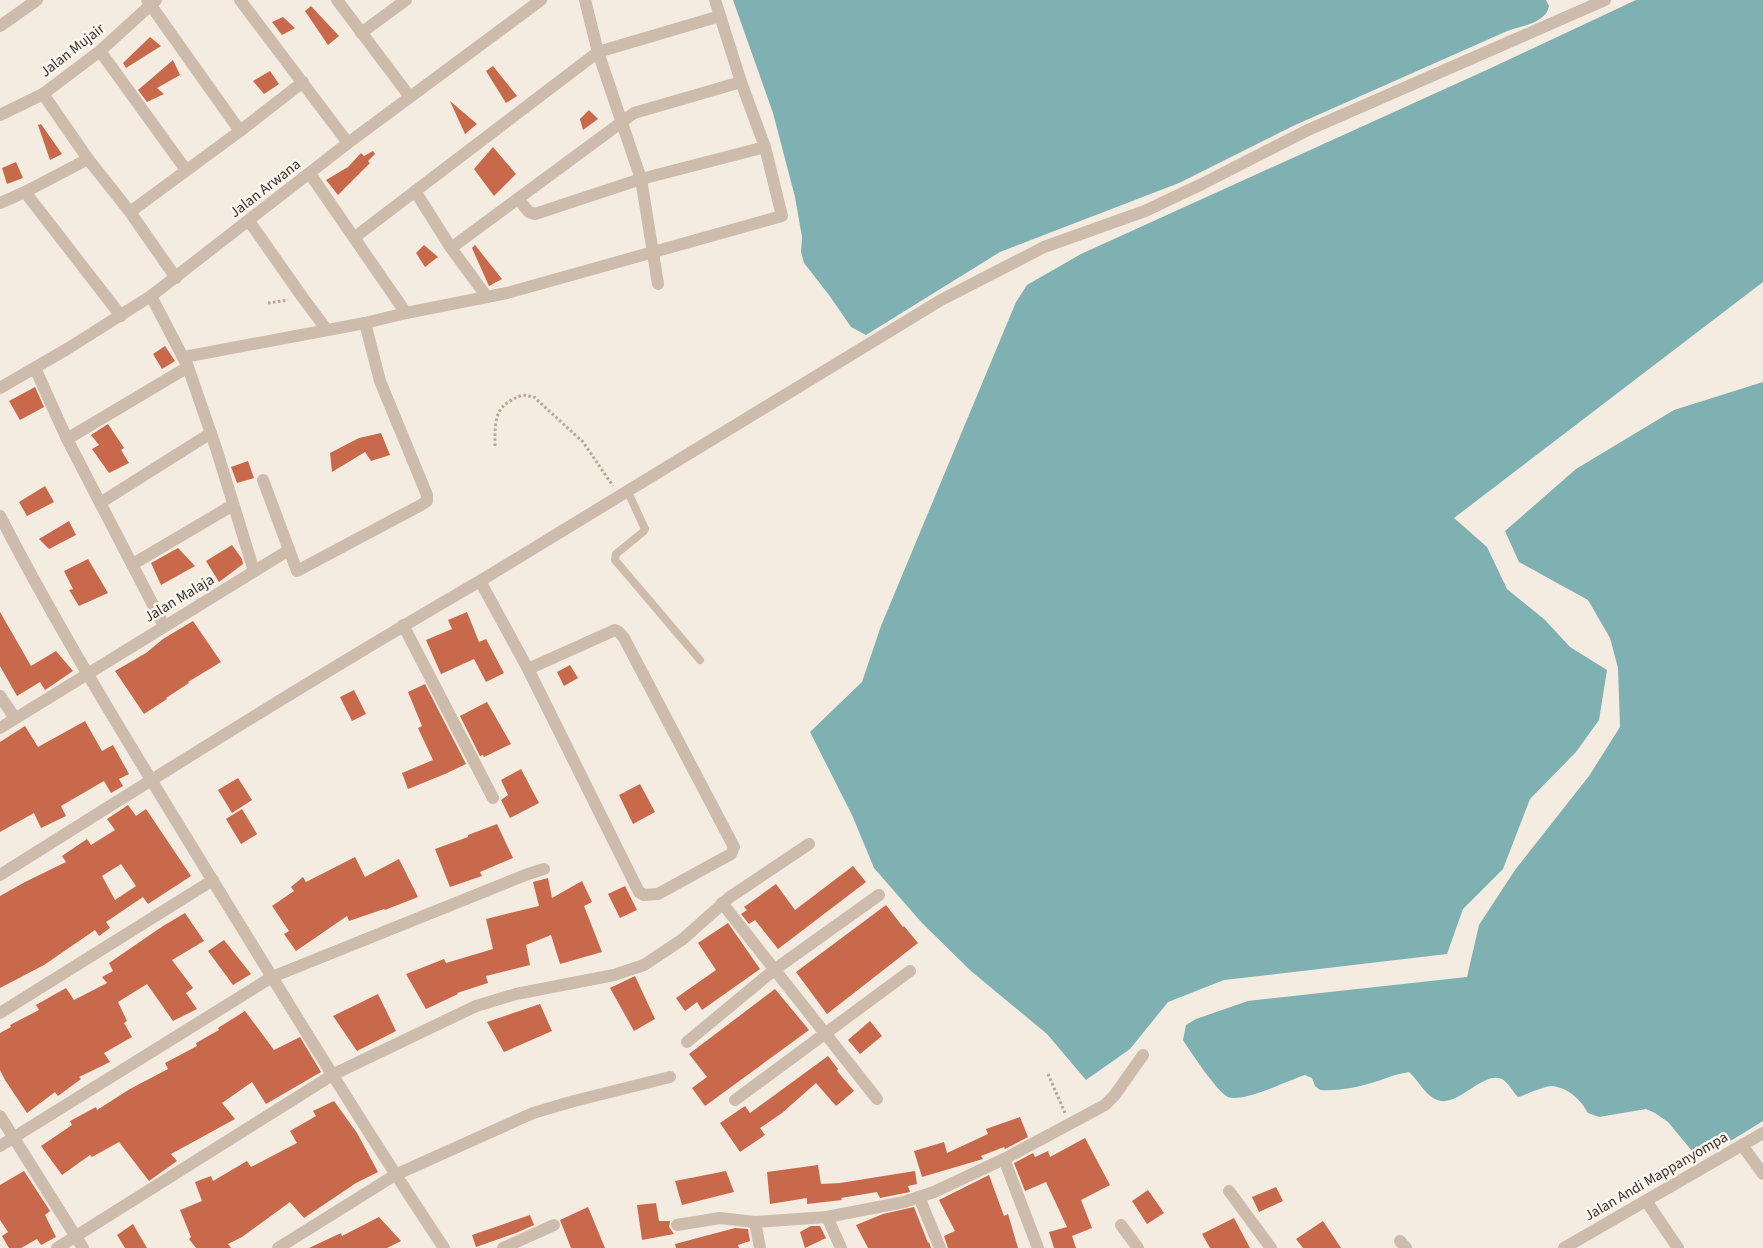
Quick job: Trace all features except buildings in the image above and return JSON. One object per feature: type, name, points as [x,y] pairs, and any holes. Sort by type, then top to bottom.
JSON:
[{"type":"street","points":[[0,26],[37,0]]},
{"type":"street","points":[[240,0],[348,143]]},
{"type":"street","points":[[337,0],[410,97]]},
{"type":"street","points":[[361,33],[406,0]]},
{"type":"street","name":"Jalan Arwana","points":[[0,388],[151,296],[348,143],[541,0]]},
{"type":"street","points":[[585,0],[598,52],[641,179],[658,284]]},
{"type":"street","points":[[67,438],[186,362],[535,286],[782,216],[765,146],[741,82],[715,0]]},
{"type":"street","points":[[0,875],[403,625],[480,581],[918,313],[1044,247],[1145,211],[1308,130],[1606,0]]},
{"type":"street","points":[[152,2],[240,131]]},
{"type":"street","name":"Jalan Mujair","points":[[0,115],[43,94],[100,51],[152,2]]},
{"type":"street","points":[[355,237],[598,52],[720,16]]},
{"type":"street","points":[[100,51],[186,170]]},
{"type":"street","points":[[130,212],[303,82]]},
{"type":"street","points":[[451,248],[634,113],[741,82]]},
{"type":"street","points":[[43,94],[88,159],[130,212],[176,278]]},
{"type":"street","points":[[518,199],[529,212],[535,214],[641,179],[765,146]]},
{"type":"street","points":[[0,204],[88,159]]},
{"type":"street","points":[[310,174],[406,313]]},
{"type":"street","points":[[415,191],[451,248],[487,297]]},
{"type":"street","points":[[25,192],[121,316]]},
{"type":"street","points":[[249,221],[327,330]]},
{"type":"street","points":[[151,296],[186,362],[211,433],[254,571]]},
{"type":"street","points":[[263,480],[295,569],[299,571],[427,501],[427,494],[376,370],[365,323]]},
{"type":"street","points":[[35,368],[67,438],[164,626]]},
{"type":"street","points":[[100,503],[211,433]]},
{"type":"street","points":[[132,564],[232,505]]},
{"type":"street","points":[[0,516],[87,674],[151,780],[395,1175],[444,1248]]},
{"type":"street","name":"Jalan Malaja","points":[[0,728],[289,550]]},
{"type":"street","points":[[480,581],[528,669],[641,893],[644,895],[658,894],[733,852],[734,847],[619,632],[610,631],[528,669]]},
{"type":"street","points":[[403,625],[492,798]]},
{"type":"street","points":[[0,696],[15,718]]},
{"type":"street","points":[[58,1248],[334,1074],[492,1000],[614,975],[644,965],[682,939],[722,903],[809,844]]},
{"type":"street","points":[[0,1146],[272,977],[544,869]]},
{"type":"street","points":[[0,1013],[213,880]]},
{"type":"street","points":[[687,1042],[774,970],[879,895]]},
{"type":"street","points":[[722,903],[877,1099]]},
{"type":"street","points":[[735,1100],[910,971]]},
{"type":"street","points":[[677,1225],[720,1218],[755,1222],[826,1217],[904,1202],[934,1192],[1004,1159],[1098,1110],[1110,1101],[1143,1055]]},
{"type":"street","points":[[278,1248],[395,1175],[533,1113],[670,1077]]},
{"type":"street","points":[[0,1116],[83,1248]]},
{"type":"street","name":"Jalan Andi Mappanyompa","points":[[1564,1248],[1763,1133]]},
{"type":"street","points":[[1742,1145],[1763,1174]]},
{"type":"street","points":[[1004,1159],[1038,1248]]},
{"type":"street","points":[[1230,1191],[1272,1248]]},
{"type":"street","points":[[919,1197],[940,1248]]},
{"type":"street","points":[[1646,1201],[1678,1248]]},
{"type":"street","points":[[826,1217],[841,1248]]},
{"type":"street","points":[[755,1222],[760,1248]]},
{"type":"street","points":[[1121,1224],[1138,1248]]},
{"type":"street","points":[[502,1248],[554,1225]]},
{"type":"lane","points":[[623,492],[645,529],[644,532],[616,554],[616,562],[700,660]]},
{"type":"path","points":[[268,303],[303,298]]},
{"type":"path","points":[[495,446],[496,415],[501,407],[523,395],[534,397],[583,442],[623,492]]},
{"type":"path","points":[[1048,1074],[1070,1125]]},
{"type":"water","points":[[733,0],[1546,0],[1549,6],[1543,17],[1531,24],[1505,32],[1293,126],[1179,183],[1000,252],[866,335],[851,327],[804,263],[801,252],[802,237],[795,197],[773,113]]},
{"type":"water","points":[[1636,0],[1763,0],[1763,282],[1454,518],[1487,547],[1507,589],[1545,620],[1570,647],[1607,670],[1599,720],[1576,752],[1530,799],[1503,869],[1463,909],[1447,954],[1224,980],[1168,1002],[1130,1049],[1086,1080],[1047,1034],[971,971],[922,923],[874,868],[852,815],[810,732],[862,682],[881,626],[1016,302],[1027,285],[1081,254]]},
{"type":"water","points":[[1763,382],[1763,1121],[1720,1146],[1710,1150],[1692,1151],[1668,1122],[1646,1109],[1599,1117],[1588,1113],[1578,1099],[1563,1089],[1548,1086],[1518,1097],[1504,1080],[1494,1078],[1478,1084],[1462,1095],[1445,1101],[1437,1100],[1429,1095],[1409,1072],[1365,1085],[1339,1090],[1320,1090],[1315,1086],[1312,1078],[1305,1075],[1244,1097],[1228,1097],[1223,1094],[1204,1071],[1183,1040],[1186,1025],[1196,1019],[1248,1001],[1467,977],[1479,925],[1515,870],[1589,776],[1620,727],[1618,668],[1610,638],[1588,600],[1519,562],[1505,531],[1576,469],[1674,410]]}]
